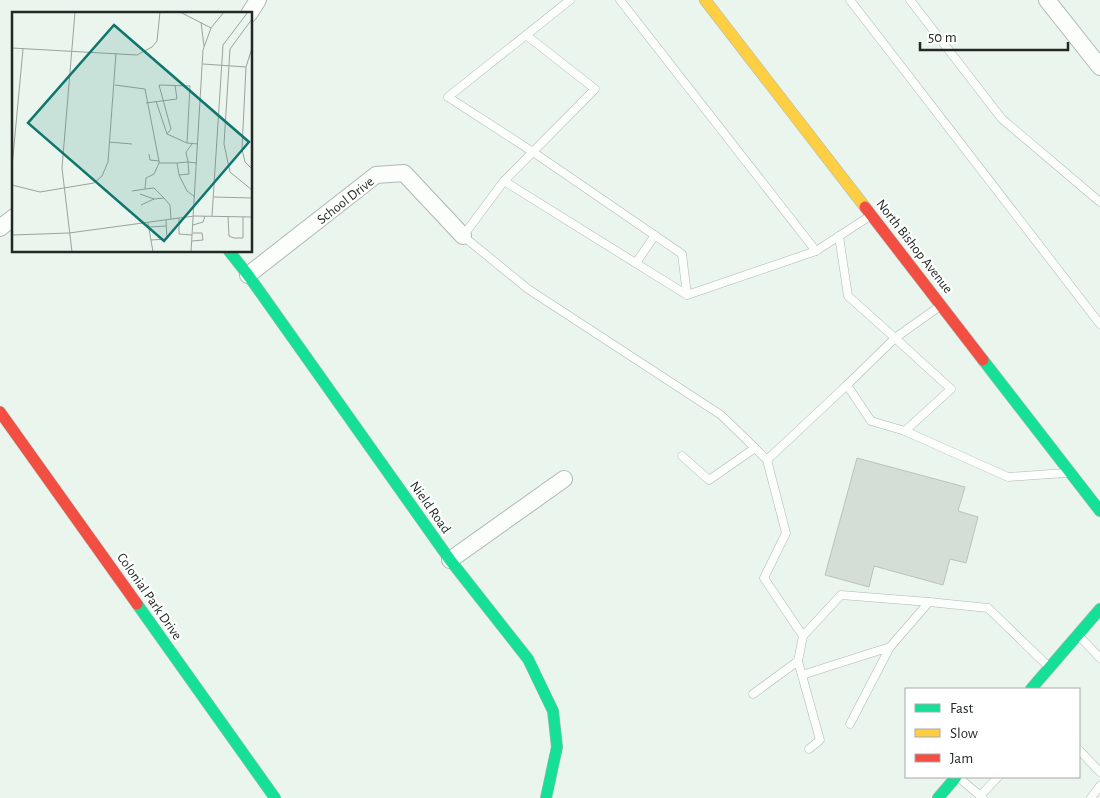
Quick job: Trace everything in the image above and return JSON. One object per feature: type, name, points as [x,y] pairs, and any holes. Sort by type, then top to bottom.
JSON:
[{"type":"street","points":[[250,12],[258,0]]},
{"type":"street","name":"North Bishop Avenue","points":[[705,0],[1100,511]]},
{"type":"street","points":[[1047,0],[1100,66]]},
{"type":"street","name":"School Drive","points":[[248,275],[376,175],[404,173],[463,236]]},
{"type":"street","points":[[0,228],[12,219]]},
{"type":"street","name":"Nield Road","points":[[230,252],[450,560],[528,658],[553,711],[556,747],[546,798]]},
{"type":"street","name":"Colonial Park Drive","points":[[0,412],[275,798]]},
{"type":"street","points":[[450,560],[564,480]]},
{"type":"street","points":[[1033,688],[1100,609]]},
{"type":"street","points":[[938,798],[956,778]]},
{"type":"lane","points":[[570,0],[448,97],[533,152],[682,254],[687,295]]},
{"type":"lane","points":[[620,0],[816,251]]},
{"type":"lane","points":[[850,0],[1100,324]]},
{"type":"lane","points":[[910,0],[1002,119],[1100,202]]},
{"type":"lane","points":[[526,35],[595,90],[504,181],[463,236],[528,289],[721,416],[767,460],[786,532],[764,578],[803,636]]},
{"type":"lane","points":[[504,181],[687,295]]},
{"type":"lane","points":[[687,295],[816,251],[872,215]]},
{"type":"lane","points":[[636,263],[655,235]]},
{"type":"lane","points":[[839,236],[848,296],[951,389],[904,432]]},
{"type":"lane","points":[[767,460],[894,338],[942,305]]},
{"type":"lane","points":[[847,385],[871,421],[904,432],[1008,477],[1070,472]]},
{"type":"lane","points":[[682,456],[709,480],[755,448]]},
{"type":"lane","points":[[809,749],[820,740],[798,661],[803,636],[840,595],[988,608],[1050,668]]},
{"type":"lane","points":[[850,724],[890,646],[929,602]]},
{"type":"lane","points":[[1078,634],[1100,658]]},
{"type":"lane","points":[[802,675],[890,646]]},
{"type":"lane","points":[[753,694],[798,661]]},
{"type":"lane","points":[[1080,751],[1100,772]]},
{"type":"lane","points":[[958,778],[982,797],[997,778]]},
{"type":"lane","points":[[1091,798],[1100,786]]},
{"type":"building","points":[[857,458],[965,487],[958,511],[978,517],[966,563],[950,559],[943,585],[874,566],[869,587],[825,575]]},
{"type":"traffic: fast","points":[[230,252],[450,560],[528,659],[553,711],[557,747],[546,798]]},
{"type":"traffic: fast","points":[[983,360],[1100,511]]},
{"type":"traffic: fast","points":[[137,604],[275,798]]},
{"type":"traffic: fast","points":[[1032,688],[1100,609]]},
{"type":"traffic: fast","points":[[938,798],[955,778]]},
{"type":"traffic: slow","points":[[705,0],[865,207]]},
{"type":"traffic: jam","points":[[865,207],[983,360]]},
{"type":"traffic: jam","points":[[0,412],[137,604]]}]
